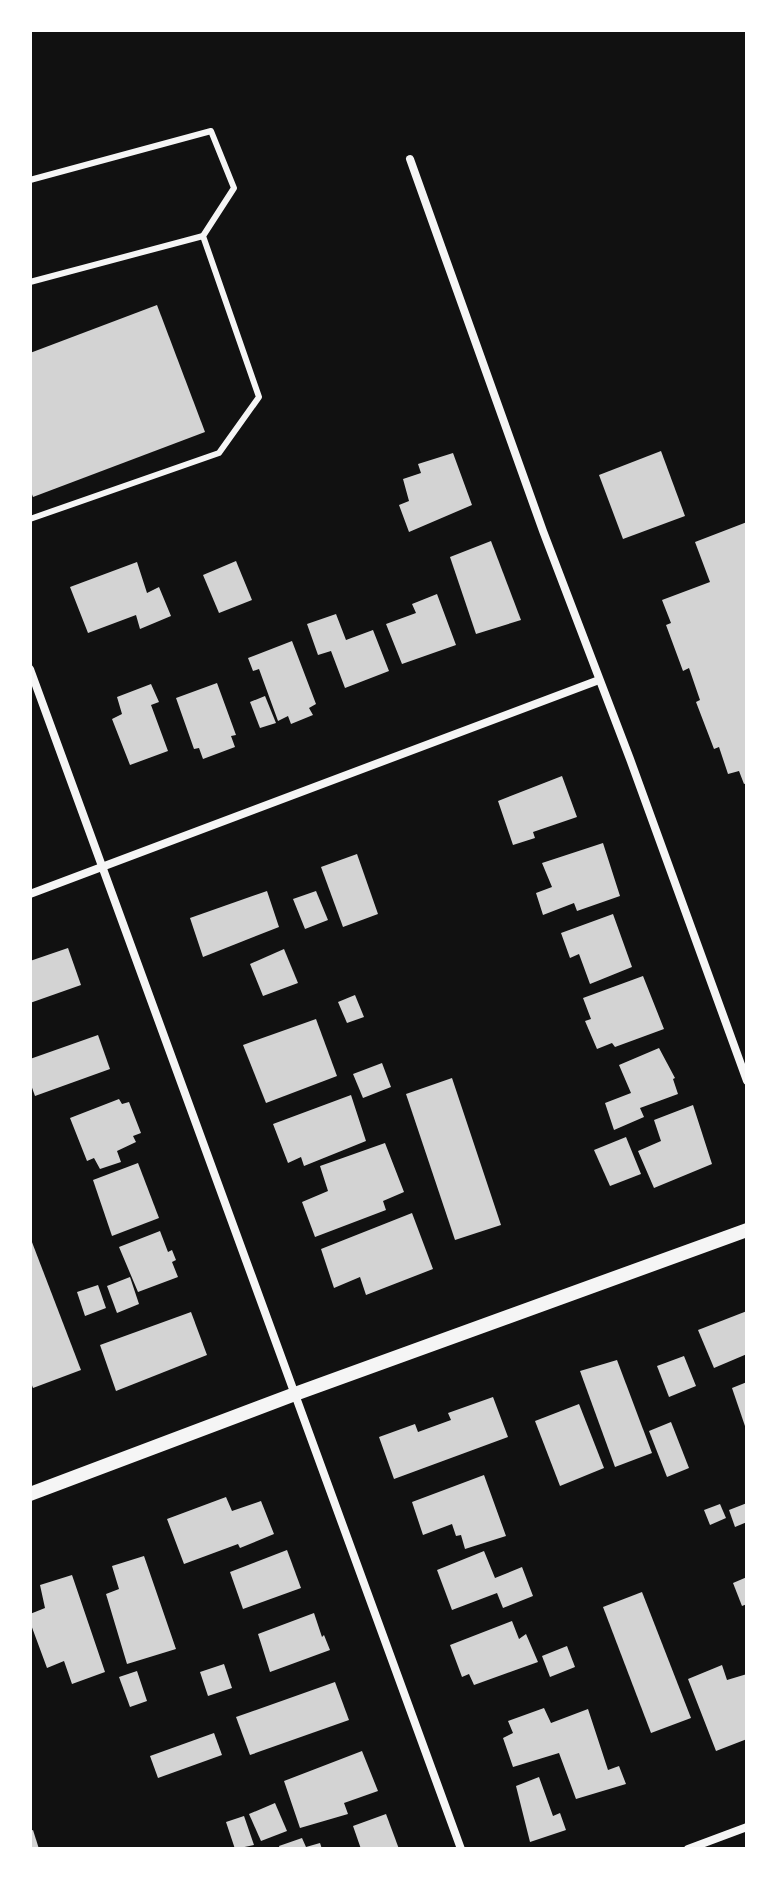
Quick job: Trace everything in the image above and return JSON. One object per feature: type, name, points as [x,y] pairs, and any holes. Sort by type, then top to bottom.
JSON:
[{"type":"street","points":[[410,159],[543,531],[747,1081]]},
{"type":"street","points":[[30,669],[461,1849]]},
{"type":"street","points":[[30,894],[599,680]]},
{"type":"street","points":[[30,1494],[747,1230]]},
{"type":"street","points":[[688,1849],[747,1827]]},
{"type":"lane","points":[[30,180],[211,131],[234,188],[203,236],[30,282]]},
{"type":"lane","points":[[30,519],[219,453],[259,397],[203,236]]},
{"type":"building","points":[[157,305],[205,432],[33,497],[30,489],[30,353]]},
{"type":"building","points":[[661,451],[685,516],[623,539],[599,475]]},
{"type":"building","points":[[453,453],[472,505],[409,532],[399,505],[409,501],[403,479],[421,473],[418,464]]},
{"type":"building","points":[[747,522],[747,783],[744,784],[739,771],[728,774],[719,747],[714,749],[696,702],[700,700],[689,668],[683,671],[666,625],[671,623],[662,600],[710,582],[695,542]]},
{"type":"building","points":[[491,541],[521,620],[476,634],[450,557]]},
{"type":"building","points":[[236,561],[252,600],[219,613],[203,575]]},
{"type":"building","points":[[137,562],[147,593],[159,587],[171,616],[140,629],[136,615],[88,633],[70,587]]},
{"type":"building","points":[[437,594],[456,645],[402,664],[386,624],[416,613],[412,604]]},
{"type":"building","points":[[336,614],[346,640],[373,630],[389,671],[345,688],[331,651],[318,655],[307,624]]},
{"type":"building","points":[[292,641],[316,704],[309,708],[313,715],[291,724],[288,716],[278,721],[259,669],[253,671],[248,658]]},
{"type":"building","points":[[217,683],[236,735],[231,736],[235,747],[203,759],[199,748],[194,749],[176,698]]},
{"type":"building","points":[[151,684],[159,702],[151,705],[168,751],[130,765],[112,719],[122,714],[117,697]]},
{"type":"building","points":[[265,696],[276,723],[260,728],[250,702]]},
{"type":"building","points":[[562,776],[577,817],[533,832],[535,838],[513,845],[498,801]]},
{"type":"building","points":[[603,843],[620,896],[577,911],[574,903],[543,915],[536,893],[552,887],[542,863]]},
{"type":"building","points":[[357,854],[378,914],[343,927],[321,867]]},
{"type":"building","points":[[267,891],[279,927],[203,957],[190,918]]},
{"type":"building","points":[[316,891],[328,920],[305,929],[293,899]]},
{"type":"building","points":[[613,914],[632,967],[590,984],[579,954],[570,958],[561,933]]},
{"type":"building","points":[[68,948],[81,985],[30,1003],[30,961]]},
{"type":"building","points":[[284,949],[298,983],[263,996],[250,964]]},
{"type":"building","points":[[643,976],[664,1029],[615,1047],[612,1043],[597,1049],[585,1021],[591,1019],[583,998]]},
{"type":"building","points":[[355,995],[364,1017],[347,1023],[338,1002]]},
{"type":"building","points":[[316,1019],[337,1076],[266,1103],[243,1045]]},
{"type":"building","points":[[98,1035],[110,1069],[35,1096],[30,1082],[30,1059]]},
{"type":"building","points":[[659,1048],[675,1078],[678,1094],[640,1108],[644,1117],[614,1130],[605,1103],[631,1093],[619,1065]]},
{"type":"building","points":[[382,1063],[391,1087],[363,1098],[353,1074]]},
{"type":"building","points":[[452,1078],[501,1225],[455,1240],[406,1094]]},
{"type":"building","points":[[351,1095],[366,1141],[304,1166],[301,1157],[288,1163],[273,1124]]},
{"type":"building","points":[[119,1099],[122,1104],[129,1102],[141,1133],[133,1136],[136,1142],[117,1151],[121,1162],[100,1169],[94,1158],[87,1161],[70,1118]]},
{"type":"building","points":[[693,1105],[712,1164],[654,1188],[638,1151],[661,1141],[654,1120]]},
{"type":"building","points":[[626,1137],[641,1174],[610,1186],[594,1150]]},
{"type":"building","points":[[385,1143],[404,1192],[383,1201],[386,1210],[315,1237],[302,1202],[328,1191],[320,1166]]},
{"type":"building","points":[[138,1163],[159,1218],[112,1236],[93,1180]]},
{"type":"building","points":[[412,1213],[433,1269],[366,1295],[360,1277],[334,1288],[321,1249]]},
{"type":"building","points":[[160,1231],[168,1252],[172,1250],[176,1260],[172,1262],[178,1277],[138,1292],[119,1247]]},
{"type":"building","points":[[30,1237],[81,1370],[33,1388],[30,1380]]},
{"type":"building","points":[[130,1277],[139,1304],[117,1313],[107,1286]]},
{"type":"building","points":[[98,1285],[106,1308],[85,1316],[77,1292]]},
{"type":"building","points":[[747,1311],[747,1354],[714,1368],[698,1330]]},
{"type":"building","points":[[191,1312],[207,1355],[116,1391],[100,1345]]},
{"type":"building","points":[[684,1356],[696,1386],[669,1397],[657,1366]]},
{"type":"building","points":[[617,1360],[652,1453],[615,1467],[580,1371]]},
{"type":"building","points":[[747,1382],[747,1429],[746,1429],[732,1388]]},
{"type":"building","points":[[493,1397],[508,1437],[394,1479],[379,1437],[415,1424],[418,1432],[451,1420],[448,1413]]},
{"type":"building","points":[[579,1404],[604,1468],[560,1486],[535,1421]]},
{"type":"building","points":[[671,1422],[689,1468],[667,1477],[649,1431]]},
{"type":"building","points":[[484,1475],[506,1536],[465,1549],[461,1535],[456,1536],[452,1524],[423,1535],[412,1502]]},
{"type":"building","points":[[226,1497],[232,1511],[261,1501],[274,1534],[240,1548],[238,1544],[184,1564],[167,1519]]},
{"type":"building","points":[[747,1503],[747,1522],[735,1527],[729,1510]]},
{"type":"building","points":[[720,1504],[726,1518],[710,1525],[704,1510]]},
{"type":"building","points":[[287,1550],[301,1588],[243,1609],[230,1572]]},
{"type":"building","points":[[484,1551],[495,1578],[522,1567],[533,1596],[503,1608],[497,1593],[452,1610],[437,1570]]},
{"type":"building","points":[[144,1556],[176,1649],[127,1664],[106,1594],[119,1589],[112,1566]]},
{"type":"building","points":[[72,1575],[105,1672],[72,1684],[64,1661],[47,1668],[30,1622],[30,1614],[45,1608],[40,1585]]},
{"type":"building","points":[[747,1577],[747,1604],[742,1606],[733,1583]]},
{"type":"building","points":[[642,1592],[691,1718],[651,1733],[603,1607]]},
{"type":"building","points":[[314,1613],[330,1650],[270,1672],[258,1634]]},
{"type":"building","points":[[512,1621],[519,1639],[526,1634],[538,1662],[474,1685],[469,1674],[462,1677],[450,1645]]},
{"type":"building","points":[[567,1646],[575,1667],[550,1677],[542,1656]]},
{"type":"building","points":[[224,1664],[232,1688],[208,1696],[200,1672]]},
{"type":"building","points":[[722,1665],[727,1680],[747,1674],[747,1739],[716,1751],[688,1679]]},
{"type":"building","points":[[137,1671],[147,1701],[130,1707],[119,1677]]},
{"type":"building","points":[[335,1682],[349,1720],[250,1755],[236,1717]]},
{"type":"building","points":[[544,1708],[551,1723],[588,1709],[608,1770],[619,1766],[626,1784],[576,1799],[559,1753],[513,1767],[503,1738],[513,1733],[508,1721]]},
{"type":"building","points":[[214,1733],[222,1755],[158,1778],[150,1756]]},
{"type":"building","points":[[362,1751],[378,1791],[344,1803],[348,1814],[300,1828],[284,1781]]},
{"type":"building","points":[[539,1777],[553,1816],[560,1813],[566,1830],[530,1842],[516,1786]]},
{"type":"building","points":[[275,1803],[287,1831],[261,1841],[249,1814]]},
{"type":"building","points":[[386,1814],[399,1849],[361,1849],[353,1826]]},
{"type":"building","points":[[244,1816],[254,1845],[235,1849],[226,1822]]},
{"type":"building","points":[[33,1830],[39,1849],[30,1849],[30,1831]]},
{"type":"building","points":[[302,1838],[306,1847],[320,1843],[322,1849],[280,1849],[279,1846]]}]
